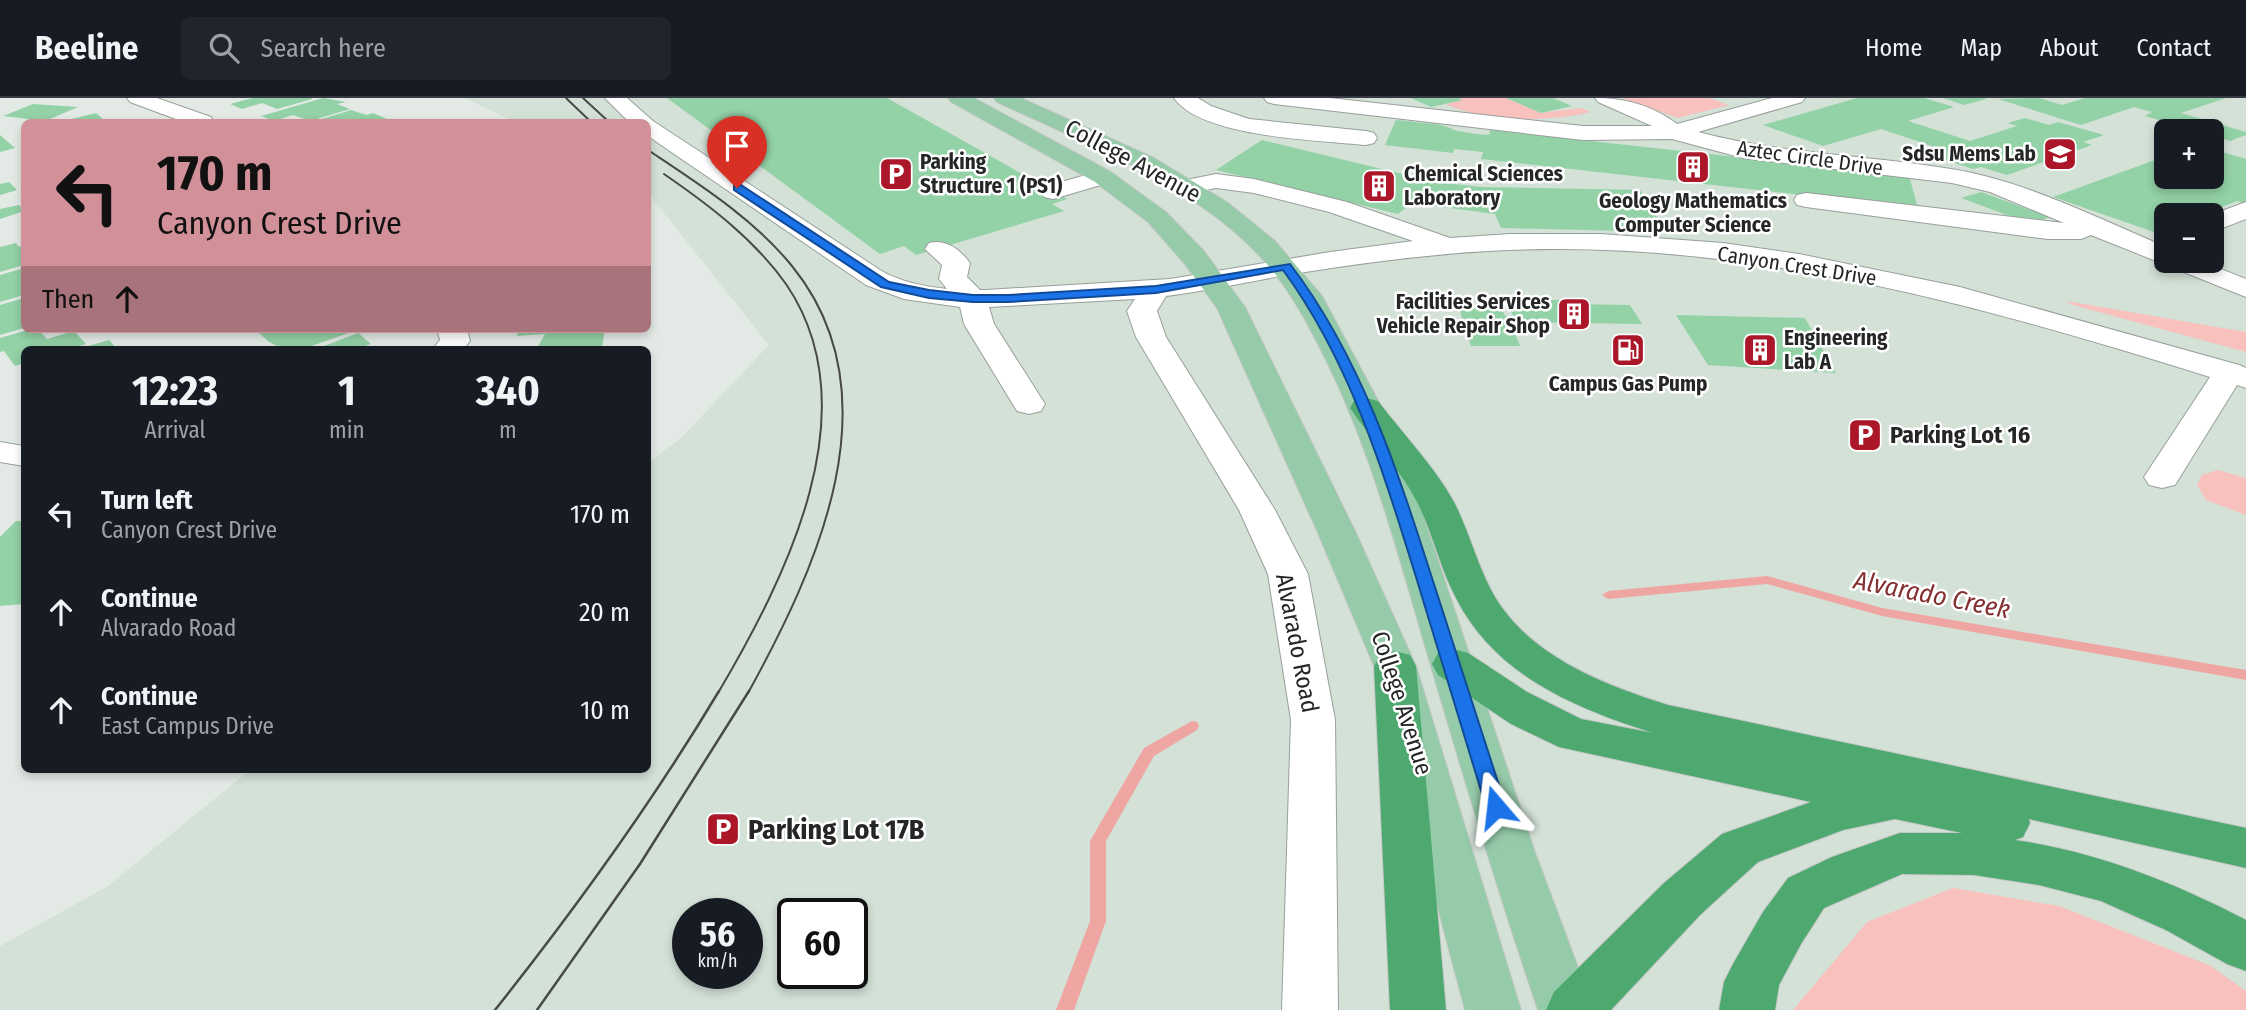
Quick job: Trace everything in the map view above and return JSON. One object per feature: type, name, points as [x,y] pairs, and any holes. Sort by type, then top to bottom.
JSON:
[{"type":"highway","points":[[1366,408],[1435,500],[1467,580],[1490,620],[1522,652],[1581,690],[1666,721],[2246,848]]},
{"type":"highway","points":[[1453,664],[1523,713],[1575,735],[2246,872]]},
{"type":"highway","points":[[1395,666],[1418,1010]]},
{"type":"highway","points":[[1574,1010],[1682,899],[1740,848],[1843,811],[1899,802]]},
{"type":"highway","points":[[1747,1010],[1752,982],[1806,893],[1900,853],[1974,854],[2039,864],[2110,882],[2185,914],[2246,947]]},
{"type":"main road","name":"College Avenue","points":[[958,98],[1103,177],[1135,200],[1157,217],[1212,279],[1231,307],[1337,533],[1395,666],[1493,1010]]},
{"type":"main road","name":"College Avenue","points":[[1004,98],[1146,163],[1218,207],[1286,267],[1308,296],[1366,408],[1398,494],[1511,855],[1566,1010]]},
{"type":"street","points":[[137,98],[194,119]]},
{"type":"street","points":[[615,98],[639,119]]},
{"type":"street","points":[[1184,98],[1205,110],[1252,126],[1366,138]]},
{"type":"street","name":"Aztec Circle Drive","points":[[1274,98],[1583,133],[1665,126],[1744,151],[1974,180],[2108,232],[2154,247]]},
{"type":"street","points":[[1605,98],[1665,126],[1795,98]]},
{"type":"street","points":[[651,128],[842,258],[885,284],[929,294],[973,299],[1156,289],[1212,279]]},
{"type":"street","points":[[716,174],[743,167]]},
{"type":"street","points":[[1053,192],[1103,177]]},
{"type":"street","points":[[1185,187],[1216,181],[1254,186],[1338,207],[1449,246]]},
{"type":"street","points":[[1806,200],[2048,231],[2108,232]]},
{"type":"street","points":[[2224,219],[2246,210]]},
{"type":"street","name":"Canyon Crest Drive","points":[[1212,279],[1347,257],[1449,246],[1554,242],[1646,244],[1782,261],[1958,295],[2107,335],[2237,375]]},
{"type":"street","points":[[842,258],[870,247]]},
{"type":"street","points":[[938,249],[956,263],[953,279],[973,299],[979,324],[1029,404]]},
{"type":"street","points":[[2207,273],[2246,289]]},
{"type":"street","name":"Alvarado Road","points":[[1156,289],[1142,311],[1151,337],[1257,510],[1288,575],[1312,720],[1310,1010]]},
{"type":"street","points":[[2162,477],[2213,400],[2237,375]]},
{"type":"street","points":[[0,452],[21,456]]},
{"type":"shaded area","points":[[465,98],[2246,98],[2246,1010],[0,1010],[0,946],[108,886],[246,773],[651,773],[651,461],[681,438],[769,345],[651,197],[651,119],[509,119]]},
{"type":"shaded area","points":[[1458,98],[1506,98],[1541,113],[1580,108],[1591,112],[1556,118],[1499,118],[1446,104],[1462,100]]},
{"type":"shaded area","points":[[1622,98],[1709,98],[1729,105],[1678,118]]},
{"type":"shaded area","points":[[2066,301],[2246,332],[2246,352],[2073,305]]},
{"type":"shaded area","points":[[2218,470],[2246,478],[2246,515],[2206,500],[2197,485],[2202,475]]},
{"type":"shaded area","points":[[1953,888],[2059,906],[2209,965],[2246,991],[2246,1010],[1793,1010],[1867,922]]},
{"type":"building","points":[[253,98],[312,99],[277,109],[262,103],[242,109],[230,104]]},
{"type":"building","points":[[323,98],[346,102],[337,104],[350,109],[317,119],[293,115],[280,119],[261,116]]},
{"type":"building","name":"Parking Structure 1 (PS1)","points":[[667,98],[887,98],[1067,199],[1052,204],[1064,211],[916,255],[904,246],[880,254]]},
{"type":"building","points":[[1411,98],[1458,98],[1463,100],[1431,107]]},
{"type":"building","points":[[1506,98],[1553,98],[1572,106],[1541,113]]},
{"type":"building","points":[[1857,98],[1924,98],[1954,107],[1908,121],[1970,141],[2017,126],[2008,123],[2025,118],[2049,125],[2058,122],[2104,135],[2083,142],[2092,145],[2007,175],[1981,167],[1973,169],[1933,156],[1947,151],[1881,129],[1823,146],[1763,125]]},
{"type":"building","points":[[1943,98],[1986,98],[1986,99],[1964,105]]},
{"type":"building","points":[[2039,98],[2062,105],[2085,98],[2226,98],[2181,113],[2202,119],[2156,119],[2145,116],[2152,112],[2134,107],[2081,125],[1998,99]]},
{"type":"building","points":[[33,104],[78,107],[50,119],[3,116]]},
{"type":"building","points":[[351,110],[367,115],[373,113],[387,119],[322,119]]},
{"type":"building","points":[[96,113],[103,119],[72,119]]},
{"type":"building","name":"Geology Mathematics Computer Science","points":[[1396,120],[1442,125],[1476,134],[1489,135],[1490,130],[1909,176],[1918,208],[1481,159],[1483,152],[1454,149],[1453,153],[1385,145]]},
{"type":"building","points":[[2224,126],[2246,132],[2246,135],[2230,141],[2224,139]]},
{"type":"building","points":[[0,135],[15,148],[0,152]]},
{"type":"building","name":"Chemical Sciences Laboratory","points":[[1262,140],[1436,182],[1481,187],[1640,190],[1667,232],[1501,228],[1495,214],[1412,203],[1398,214],[1216,170]]},
{"type":"building","points":[[2224,153],[2246,159],[2246,204],[2237,201],[2224,206],[2224,203],[2154,203],[2154,232],[2053,197],[2154,160],[2154,189],[2224,189]]},
{"type":"building","points":[[9,182],[17,190],[0,195],[0,184]]},
{"type":"building","points":[[1981,192],[2050,217],[2031,224],[1961,198]]},
{"type":"building","points":[[19,205],[21,212],[0,219],[0,209]]},
{"type":"building","points":[[16,243],[21,246],[21,266],[0,272],[0,247]]},
{"type":"building","points":[[21,269],[21,296],[0,302],[0,275]]},
{"type":"building","points":[[21,299],[21,329],[0,335],[0,305]]},
{"type":"building","name":"Facilities Services Vehicle Repair Shop","points":[[1506,300],[1562,300],[1565,304],[1630,305],[1642,324],[1516,322]]},
{"type":"building","points":[[1458,305],[1500,305],[1505,316],[1508,316],[1520,346],[1471,346]]},
{"type":"building","name":"Engineering Lab A","points":[[1676,315],[1805,318],[1836,373],[1708,365]]},
{"type":"building","points":[[21,332],[42,333],[47,339],[76,333],[86,344],[21,346],[21,364],[15,366],[4,351],[0,352],[0,338]]},
{"type":"building","points":[[259,333],[349,333],[311,346],[277,346]]},
{"type":"building","points":[[358,333],[371,344],[365,346],[324,346]]},
{"type":"building","points":[[518,333],[604,333],[602,346],[538,346],[545,334],[517,336]]},
{"type":"building","points":[[109,340],[114,346],[88,346]]},
{"type":"building","points":[[16,521],[21,521],[21,604],[0,606],[0,537]]},
{"type":"waterway","name":"Alvarado Creek","points":[[1608,595],[1767,580],[1882,612],[2246,675]]},
{"type":"waterway","name":"Alvarado Creek","points":[[1065,1010],[1098,921],[1098,841],[1149,752],[1192,726]]},
{"type":"tram line","points":[[566,98],[588,119]]},
{"type":"tram line","points":[[583,98],[606,119]]},
{"type":"tram line","points":[[651,152],[743,217],[792,266],[823,316],[839,370],[842,425],[835,481],[820,537],[799,592],[748,693]]},
{"type":"tram line","points":[[664,174],[730,224],[760,252],[786,284],[811,333],[821,385],[820,439],[809,493],[792,547],[769,599],[718,693]]},
{"type":"tram line","points":[[495,1010],[612,854],[719,691]]},
{"type":"tram line","points":[[537,1010],[640,864],[749,691]]},
{"type":"place","name":"Sdsu Mems Lab","points":[[2060,154]]},
{"type":"place","name":"Geology Mathematics Computer Science","points":[[1693,167]]},
{"type":"place","name":"Parking Structure 1 (PS1)","points":[[896,174]]},
{"type":"place","name":"Chemical Sciences Laboratory","points":[[1379,186]]},
{"type":"place","name":"Facilities Services Vehicle Repair Shop","points":[[1574,314]]},
{"type":"place","name":"Campus Gas Pump","points":[[1628,350]]},
{"type":"place","name":"Engineering Lab A","points":[[1760,350]]},
{"type":"place","name":"Parking Lot 16","points":[[1865,435]]},
{"type":"place","name":"Parking Lot 17B","points":[[723,829]]},
{"type":"route","points":[[737,188],[885,284],[929,294],[973,299],[1008,299],[1156,289],[1286,267],[1308,296],[1366,408],[1398,494],[1496,807]]}]
